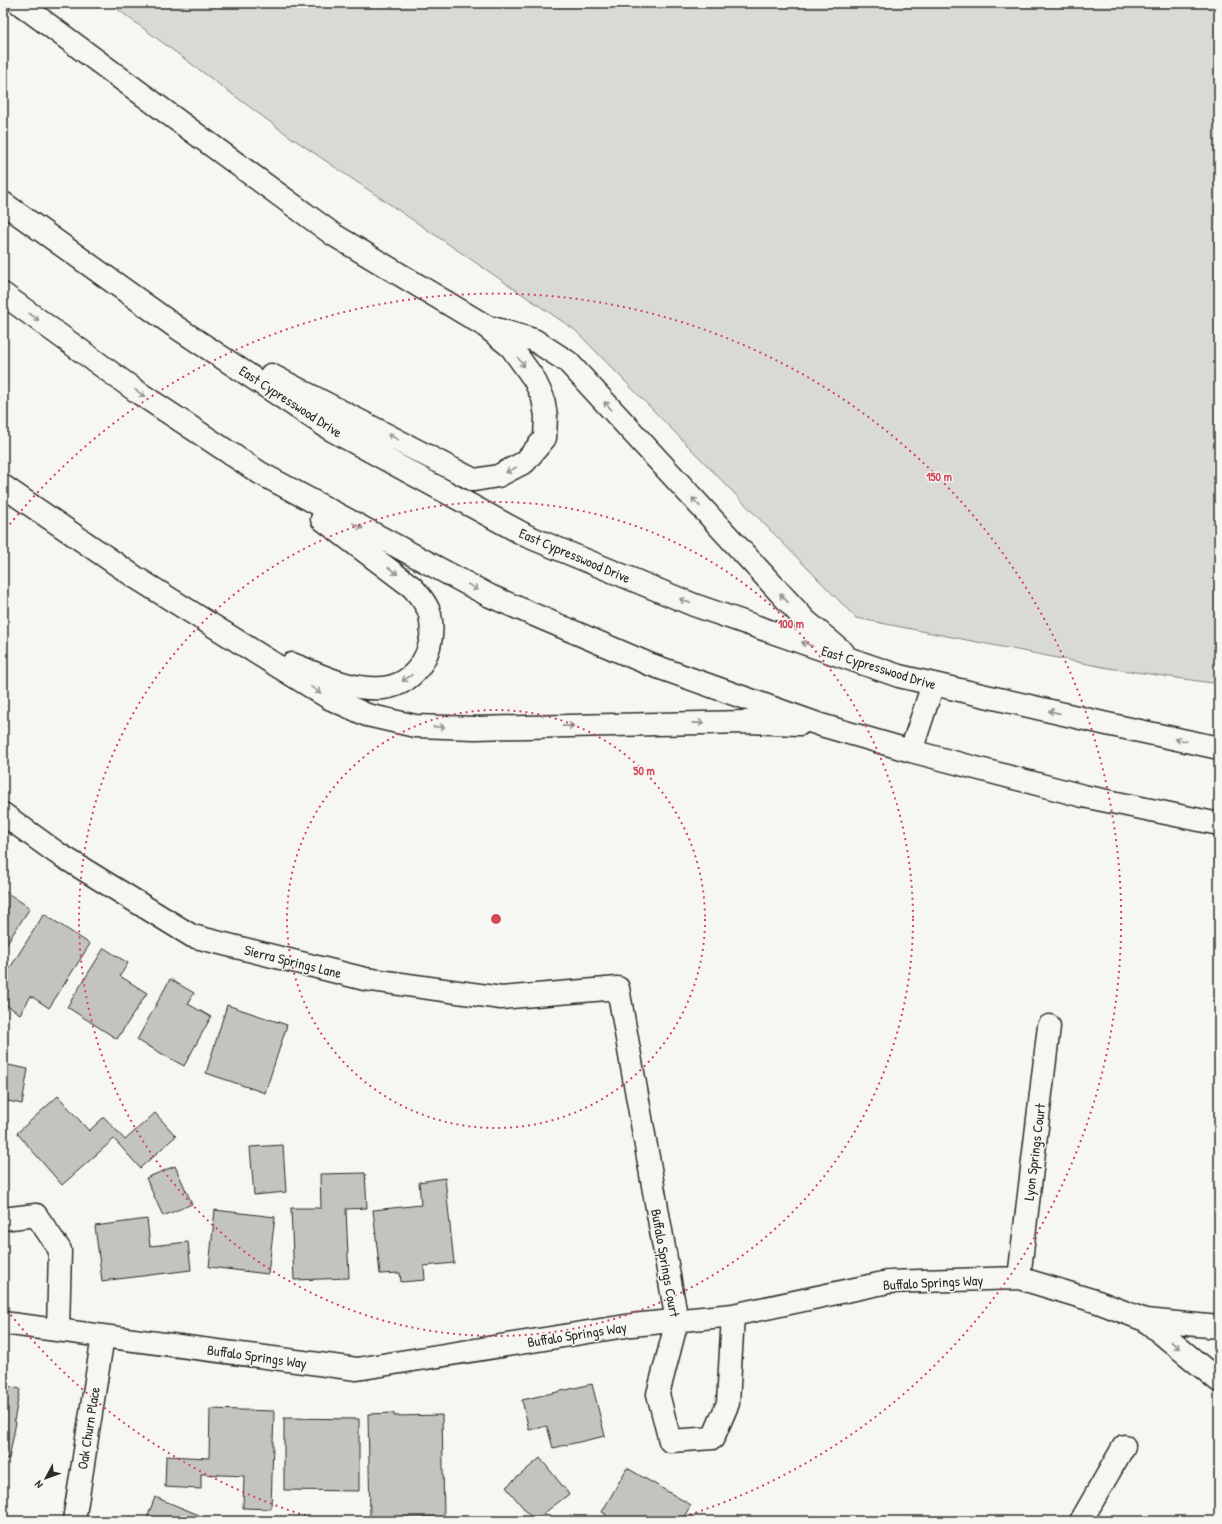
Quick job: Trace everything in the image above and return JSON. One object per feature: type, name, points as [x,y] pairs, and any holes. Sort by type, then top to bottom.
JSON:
[{"type":"main road","points":[[19,3],[334,235],[484,325],[511,347],[534,379],[543,398],[546,416],[545,438],[525,462],[498,476],[474,480],[176,326]]},
{"type":"main road","name":"East Cypresswood Drive","points":[[3,203],[176,326],[330,429],[526,536],[694,605],[899,676],[1219,748]]},
{"type":"main road","points":[[3,294],[139,393],[260,473],[396,574],[412,587],[423,600],[430,614],[432,628],[429,649],[418,669],[407,679],[384,688],[357,688],[247,647]]},
{"type":"main road","points":[[484,325],[534,340],[568,362],[806,621],[855,661]]},
{"type":"main road","points":[[260,473],[490,596],[649,664],[821,725],[911,751],[1083,796],[1219,824]]},
{"type":"main road","points":[[3,486],[136,577],[247,647],[329,698],[368,715],[415,726],[475,728],[746,722],[821,725]]},
{"type":"main road","points":[[911,751],[933,684]]},
{"type":"main road","name":"Sierra Springs Lane","points":[[3,814],[57,853],[192,936],[365,979],[501,998],[618,988]]},
{"type":"main road","name":"Buffalo Springs Court","points":[[618,988],[678,1321],[658,1394],[670,1441],[712,1438],[728,1403],[733,1315]]},
{"type":"main road","name":"Lyon Springs Court","points":[[1018,1278],[1049,1026]]},
{"type":"main road","points":[[3,1219],[36,1215],[60,1250],[58,1330]]},
{"type":"main road","name":"Buffalo Springs Way","points":[[3,1323],[357,1369],[624,1326],[733,1315],[888,1282],[1018,1278],[1098,1302],[1145,1320],[1219,1327]]},
{"type":"main road","name":"Buffalo Springs Way","points":[[1145,1320],[1219,1381]]},
{"type":"main road","name":"Oak Churn Place","points":[[74,1521],[103,1336]]},
{"type":"main road","points":[[1081,1521],[1124,1446]]},
{"type":"shaded area","points":[[109,3],[1219,3],[1219,684],[1108,668],[856,618],[575,330],[289,136]]},
{"type":"building","points":[[3,890],[30,908],[3,949]]},
{"type":"building","points":[[44,914],[90,944],[49,1008],[31,996],[20,1014],[3,1003],[3,979]]},
{"type":"building","points":[[104,948],[128,963],[120,976],[147,993],[117,1039],[67,1007]]},
{"type":"building","points":[[170,979],[194,993],[188,1004],[211,1017],[184,1066],[137,1040]]},
{"type":"building","points":[[227,1005],[287,1025],[265,1093],[206,1073]]},
{"type":"building","points":[[3,1064],[28,1069],[22,1104],[3,1100]]},
{"type":"building","points":[[58,1096],[89,1131],[104,1117],[125,1140],[155,1113],[176,1136],[140,1168],[114,1139],[62,1185],[17,1133]]},
{"type":"building","points":[[283,1145],[286,1192],[254,1195],[250,1147]]},
{"type":"building","points":[[175,1166],[192,1204],[163,1216],[146,1178]]},
{"type":"building","points":[[365,1173],[367,1208],[346,1209],[349,1278],[294,1280],[291,1208],[321,1208],[320,1174]]},
{"type":"building","points":[[445,1178],[454,1263],[424,1266],[425,1280],[401,1282],[400,1273],[380,1274],[373,1210],[421,1205],[419,1182]]},
{"type":"building","points":[[215,1210],[275,1217],[268,1274],[209,1267]]},
{"type":"building","points":[[147,1219],[150,1246],[188,1242],[191,1270],[102,1281],[95,1226]]},
{"type":"building","points":[[592,1384],[605,1436],[553,1448],[547,1426],[529,1430],[522,1400]]},
{"type":"building","points":[[3,1385],[20,1389],[9,1459],[3,1458]]},
{"type":"building","points":[[210,1409],[274,1411],[271,1509],[243,1508],[244,1476],[201,1474],[201,1489],[165,1487],[166,1456],[209,1458]]},
{"type":"building","points":[[394,1413],[394,1416],[442,1415],[444,1517],[370,1518],[368,1414]]},
{"type":"building","points":[[284,1418],[359,1419],[359,1491],[284,1490]]},
{"type":"building","points":[[540,1458],[569,1494],[534,1521],[506,1487]]},
{"type":"building","points":[[627,1468],[691,1505],[681,1521],[602,1521],[606,1514],[602,1512]]},
{"type":"building","points":[[155,1497],[204,1517],[202,1521],[146,1521]]}]
